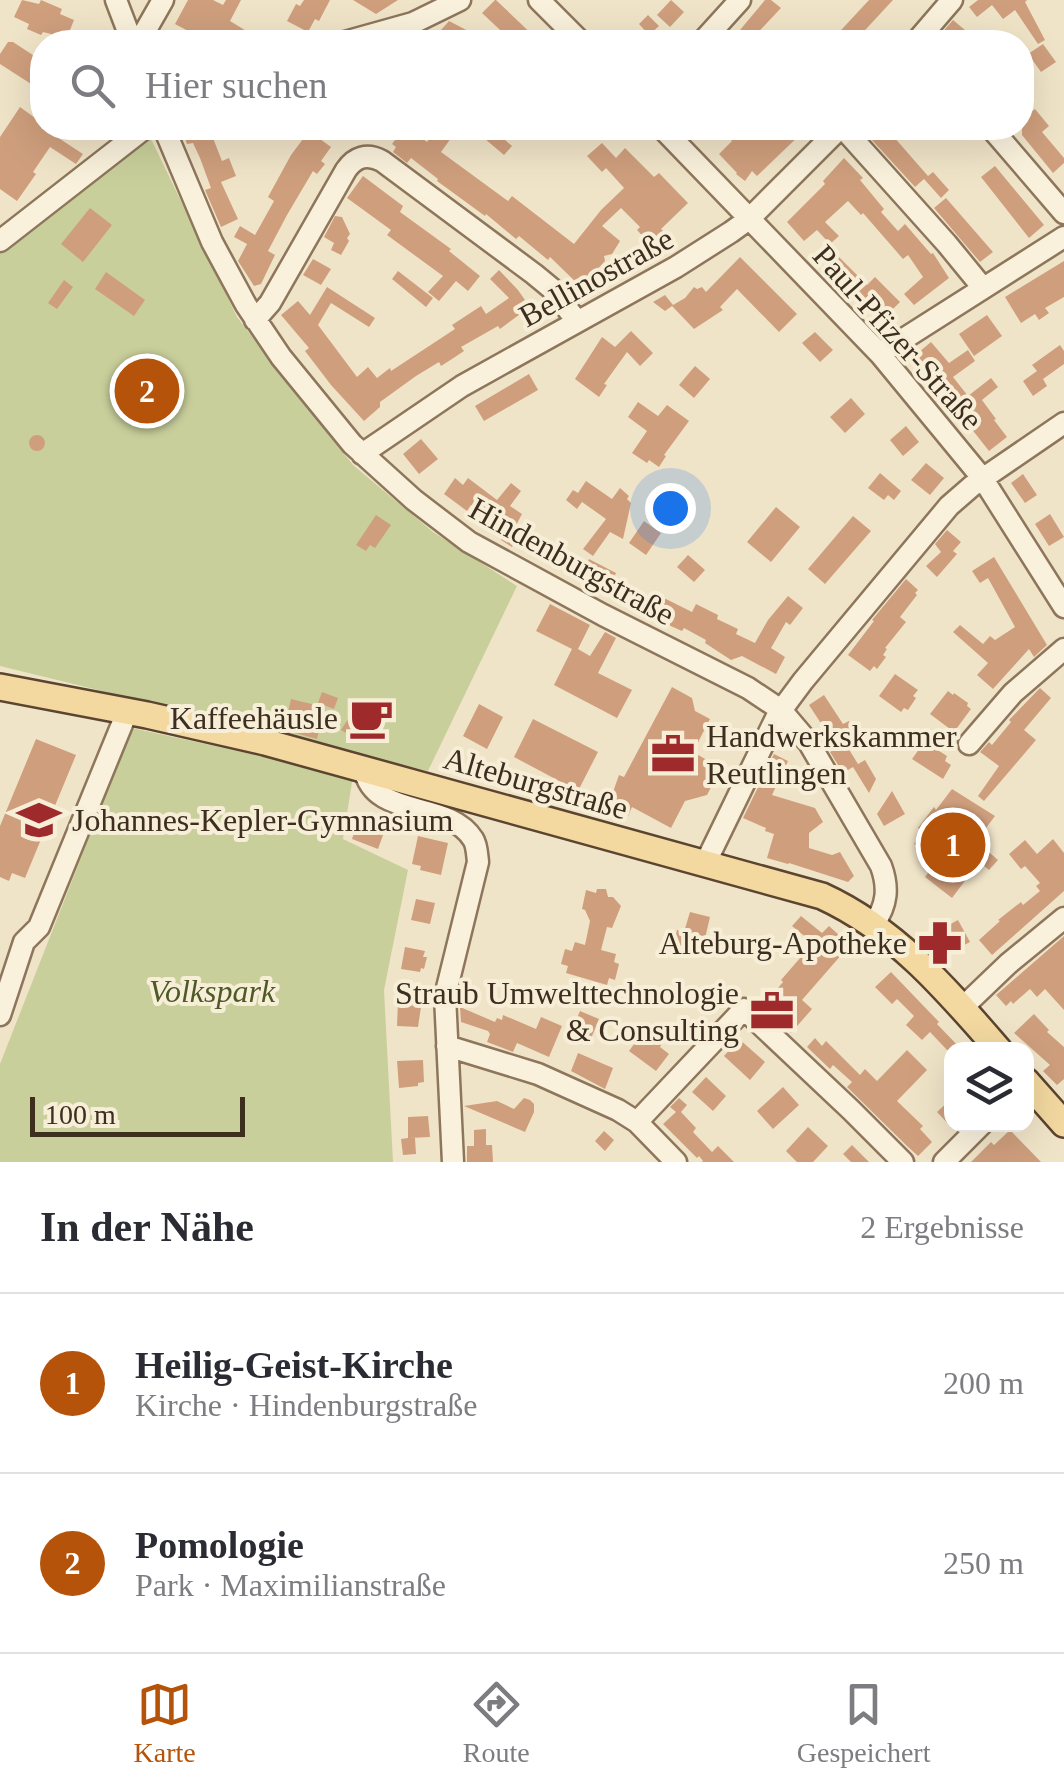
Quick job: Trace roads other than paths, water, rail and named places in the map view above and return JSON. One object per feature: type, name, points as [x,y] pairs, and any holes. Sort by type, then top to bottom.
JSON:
[{"type":"main road","name":"Alteburgstraße","points":[[0,687],[229,734],[364,768],[822,896],[874,924],[919,962],[992,1042]]},
{"type":"main road","points":[[1034,1088],[1060,1111]]},
{"type":"street","points":[[116,0],[130,30]]},
{"type":"street","points":[[143,30],[162,0]]},
{"type":"street","points":[[388,30],[413,23],[460,0]]},
{"type":"street","points":[[539,0],[569,30]]},
{"type":"street","points":[[713,30],[740,0]]},
{"type":"street","points":[[926,30],[952,0]]},
{"type":"street","points":[[0,241],[130,140]]},
{"type":"street","name":"Hindenburgstraße","points":[[169,140],[212,242],[255,320],[313,398],[362,454],[469,542],[748,688],[781,710],[808,743],[881,866],[886,899],[874,924]]},
{"type":"street","name":"Paul-Pfizer-Straße","points":[[673,140],[880,354],[982,479],[1064,607]]},
{"type":"street","name":"Bellinostraße","points":[[362,454],[451,392],[676,267],[749,219],[829,140]]},
{"type":"street","points":[[852,140],[983,288]]},
{"type":"street","points":[[1001,140],[1064,213]]},
{"type":"street","points":[[255,320],[270,303],[346,170],[356,160],[370,156],[534,274],[577,321]]},
{"type":"street","points":[[880,354],[1064,237]]},
{"type":"street","points":[[705,864],[763,741],[815,666],[950,506],[1064,423]]},
{"type":"street","points":[[969,744],[1021,685],[1064,650]]},
{"type":"street","points":[[0,1015],[24,942],[38,927],[128,712]]},
{"type":"street","points":[[364,768],[366,782],[382,798],[460,824],[475,842],[478,862],[445,996],[452,1162]]},
{"type":"street","points":[[962,1008],[1064,918]]},
{"type":"street","points":[[637,1122],[744,1010],[903,1162]]},
{"type":"street","points":[[447,1046],[538,1074],[618,1110],[637,1122],[676,1162]]},
{"type":"street","points":[[944,1162],[974,1132]]},
{"type":"place","name":"Pomologie","points":[[147,391]]},
{"type":"place","name":"Kaffeehäusle","points":[[371,718]]},
{"type":"place","name":"Handwerkskammer Reutlingen","points":[[673,754]]},
{"type":"place","name":"Johannes-Kepler-Gymnasium","points":[[39,820]]},
{"type":"place","name":"Heilig-Geist-Kirche","points":[[953,845]]},
{"type":"place","name":"Alteburg-Apotheke","points":[[940,943]]},
{"type":"place","name":"Straub Umwelttechnologie & Consulting","points":[[772,1011]]},
{"type":"park label","name":"Volkspark","points":[[212,991]]}]
